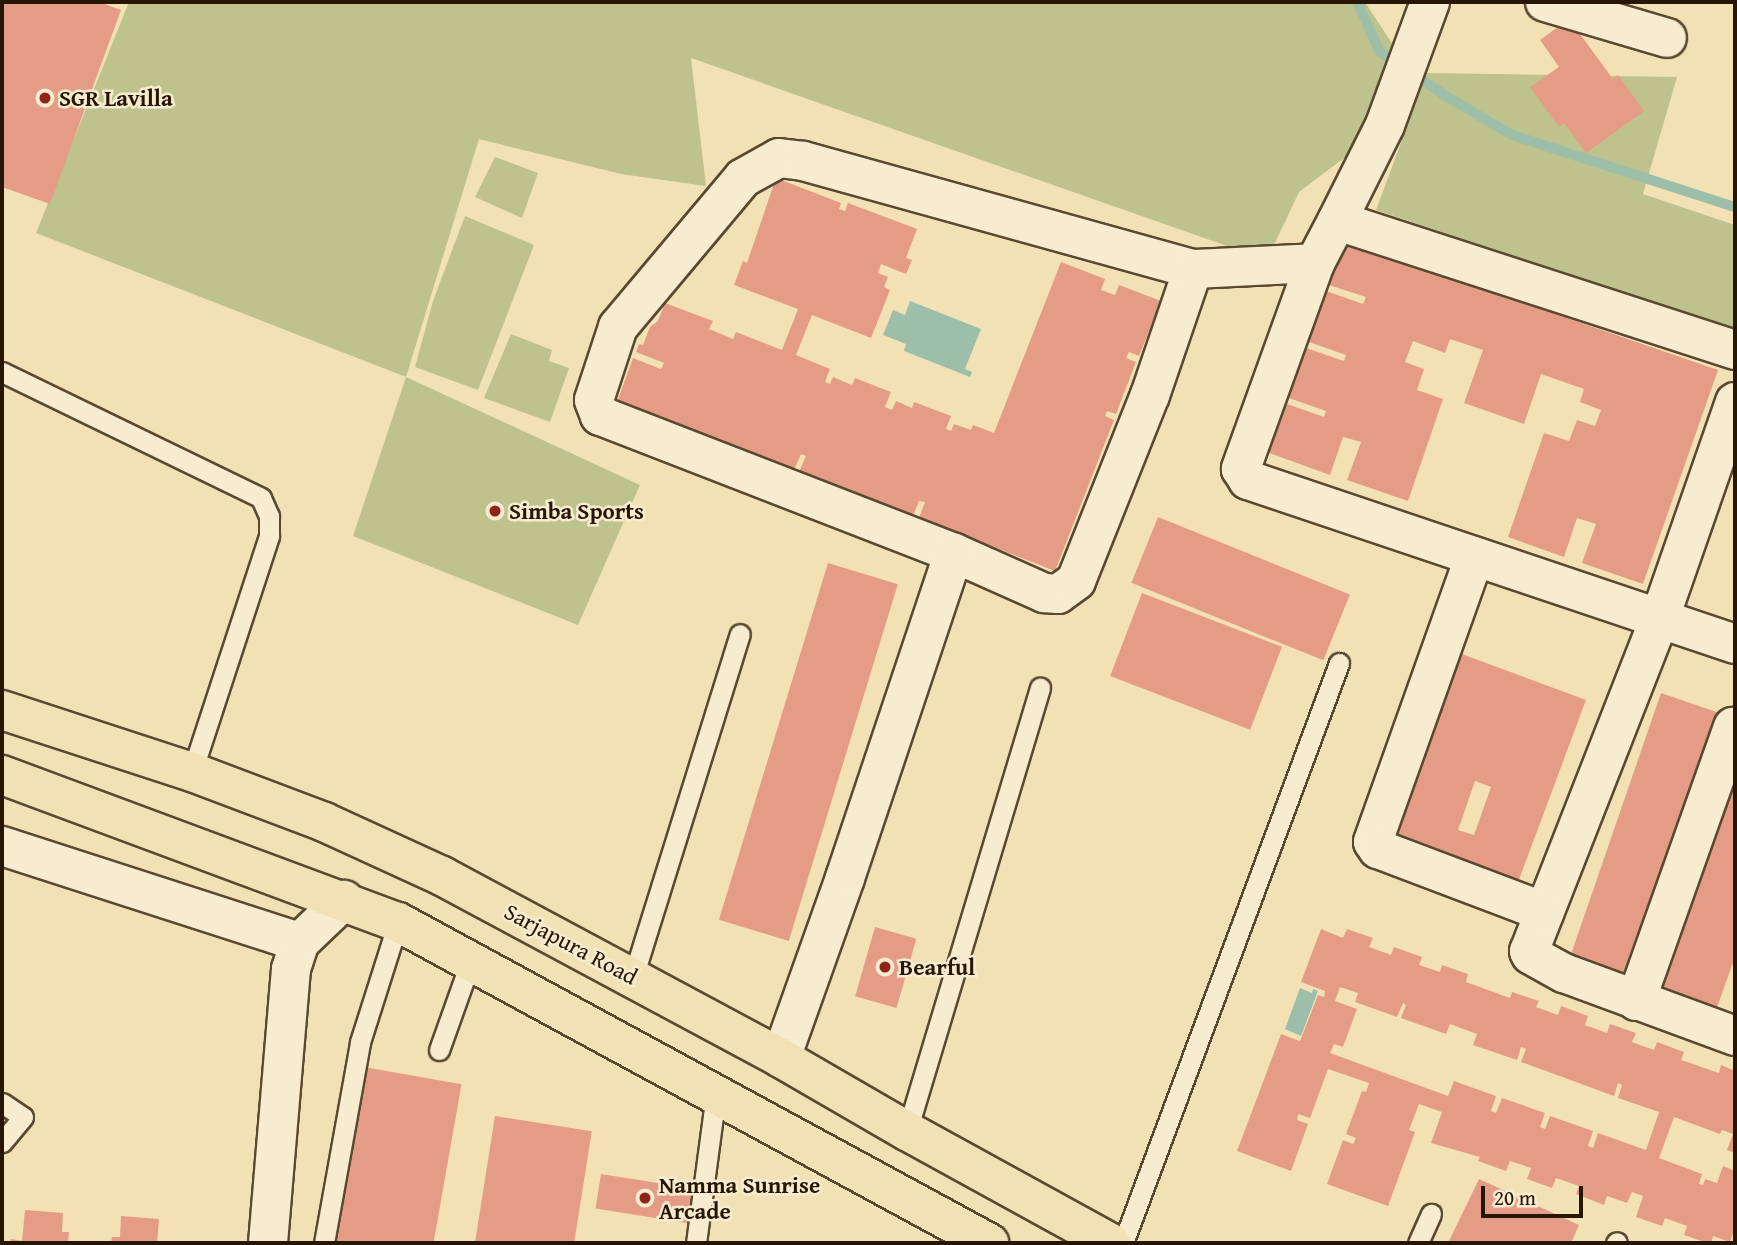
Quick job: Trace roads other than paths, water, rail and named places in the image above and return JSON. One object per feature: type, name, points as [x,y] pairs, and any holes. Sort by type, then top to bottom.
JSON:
[{"type":"main road","name":"Sarjapura Road","points":[[2,710],[192,772],[324,822],[442,876],[633,976],[1111,1243]]},
{"type":"main road","points":[[2,775],[398,922],[716,1094],[953,1234],[989,1243]]},
{"type":"street","points":[[1430,2],[1385,125],[1315,263],[1243,461],[1243,474],[1248,480],[1474,558],[1659,620],[1734,639]]},
{"type":"street","points":[[1545,2],[1667,38]]},
{"type":"street","points":[[1193,269],[1150,395],[1076,581],[1058,594],[1044,593],[954,552],[600,416],[594,400],[598,381],[618,327],[743,178],[779,158],[803,161],[1193,269],[1315,263]]},
{"type":"street","points":[[1337,222],[1735,350]]},
{"type":"street","points":[[1735,402],[1659,620],[1528,951],[1564,973],[1735,1036]]},
{"type":"street","points":[[781,1058],[845,878],[954,552]]},
{"type":"street","points":[[1474,558],[1373,842],[1378,849],[1545,912]]},
{"type":"street","points":[[1636,1001],[1733,727]]},
{"type":"street","points":[[2,846],[300,942]]},
{"type":"street","points":[[268,1243],[291,969],[300,942],[344,901]]},
{"type":"lane","points":[[2,372],[261,498],[269,516],[269,536],[192,772]]},
{"type":"lane","points":[[633,976],[740,634]]},
{"type":"lane","points":[[1124,1243],[1339,663]]},
{"type":"lane","points":[[907,1131],[1040,687]]},
{"type":"lane","points":[[324,1243],[360,1042],[398,922]]},
{"type":"lane","points":[[439,1050],[471,960]]},
{"type":"lane","points":[[696,1243],[716,1094]]},
{"type":"lane","points":[[2,1103],[23,1117],[2,1142]]},
{"type":"lane","points":[[1418,1243],[1431,1214]]},
{"type":"waterway","points":[[1357,2],[1380,52],[1446,96],[1512,135],[1735,207]]},
{"type":"place","name":"SGR Lavilla","points":[[45,98]]},
{"type":"place","name":"Simba Sports","points":[[495,511]]},
{"type":"place","name":"Bearful","points":[[885,967]]},
{"type":"place","name":"Namma Sunrise Arcade","points":[[645,1198]]}]
